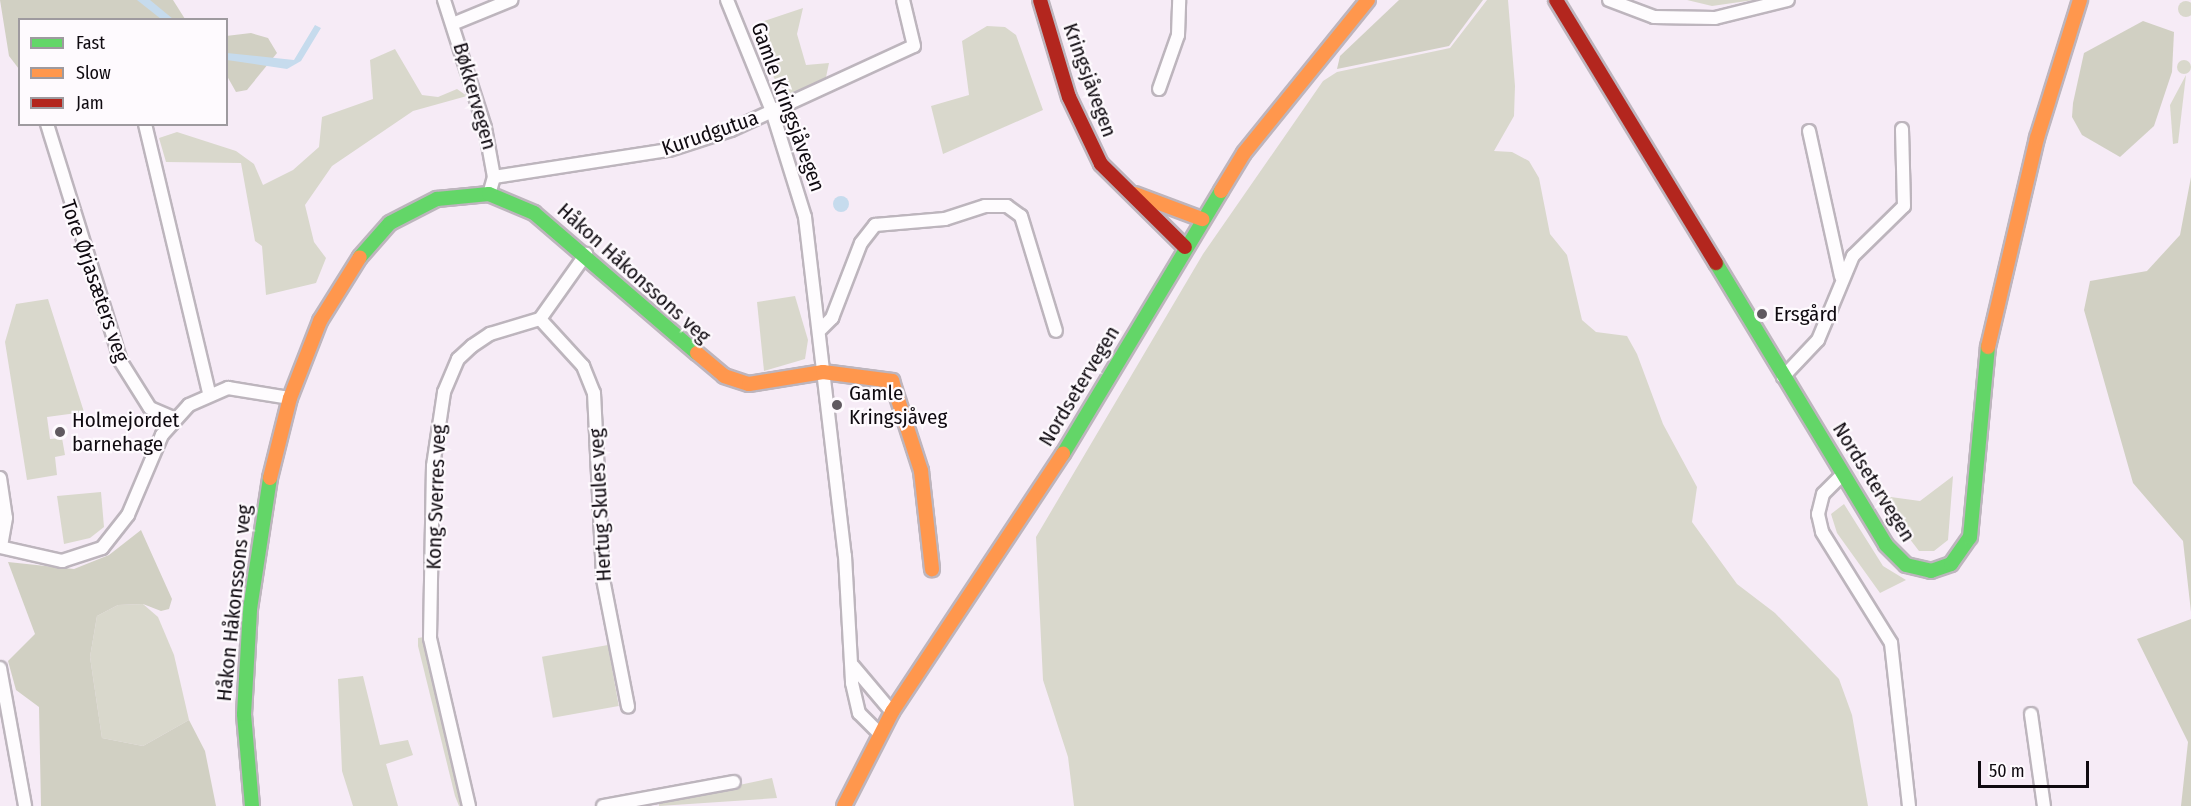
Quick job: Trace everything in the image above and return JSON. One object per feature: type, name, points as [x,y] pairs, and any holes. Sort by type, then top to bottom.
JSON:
[{"type":"main road","name":"Kringsjåvegen","points":[[1040,0],[1083,134],[1101,164],[1135,194],[1169,236],[1185,247]]},
{"type":"main road","name":"Nordsetervegen","points":[[843,806],[892,711],[1081,426],[1202,219],[1276,108],[1368,0]]},
{"type":"main road","name":"Nordsetervegen","points":[[1556,0],[1886,545],[1906,565],[1938,570],[1965,549],[1974,516],[1990,320],[2037,138],[2080,0]]},
{"type":"main road","name":"Håkon Håkonssons veg","points":[[252,806],[244,714],[251,598],[264,504],[290,398],[334,292],[369,243],[412,208],[450,195],[489,194],[534,213],[586,254],[724,376],[749,384],[822,372]]},
{"type":"main road","name":"Kringsjåvegen","points":[[1135,194],[1202,219]]},
{"type":"main road","points":[[822,372],[892,381],[921,471],[932,569]]},
{"type":"street","name":"Bøkkervegen","points":[[444,0],[455,23],[494,177],[489,194]]},
{"type":"street","points":[[455,23],[512,0]]},
{"type":"street","name":"Gamle Kringsjåvegen","points":[[727,0],[772,111],[805,218],[821,329],[822,372],[852,665],[859,713],[880,734]]},
{"type":"street","name":"Kurudgutua","points":[[494,177],[669,150],[772,111],[914,46],[903,0]]},
{"type":"street","points":[[1159,89],[1178,35],[1179,0]]},
{"type":"street","points":[[1609,0],[1654,17],[1715,18],[1788,0]]},
{"type":"street","name":"Tore Ørjasæters veg","points":[[48,126],[121,362],[150,408],[174,418]]},
{"type":"street","points":[[145,126],[209,393]]},
{"type":"street","points":[[1783,377],[1818,340],[1840,277],[1867,240],[1904,206],[1908,178],[1902,129]]},
{"type":"street","points":[[1809,130],[1840,277]]},
{"type":"street","points":[[821,329],[832,318],[861,243],[875,225],[945,219],[984,206],[1006,206],[1021,216],[1056,331]]},
{"type":"street","points":[[540,318],[586,254]]},
{"type":"street","name":"Hertug Skules veg","points":[[540,318],[583,366],[594,393],[603,579],[628,707]]},
{"type":"street","name":"Kong Sverres veg","points":[[469,806],[430,638],[437,425],[458,359],[490,334],[540,318]]},
{"type":"street","points":[[0,478],[6,518],[1,547],[62,561],[102,548],[124,521],[174,418],[209,393],[243,388],[290,398]]},
{"type":"street","points":[[1843,474],[1823,494],[1818,514],[1822,532],[1891,643],[1909,806]]},
{"type":"street","points":[[852,665],[892,711]]},
{"type":"street","points":[[0,668],[25,806]]},
{"type":"street","points":[[2031,714],[2044,806]]},
{"type":"street","points":[[603,806],[734,782]]},
{"type":"shaded area","points":[[0,0],[173,0],[184,18],[18,18],[18,68],[9,56]]},
{"type":"shaded area","points":[[1399,0],[1483,0],[1449,46],[1337,69],[1340,56]]},
{"type":"shaded area","points":[[1487,0],[1508,0],[1515,86],[1514,116],[1494,151],[1512,152],[1529,161],[1539,178],[1550,234],[1567,255],[1582,320],[1596,332],[1627,336],[1637,354],[1663,424],[1697,487],[1692,522],[1737,584],[1775,613],[1839,679],[1852,715],[1868,806],[1074,806],[1068,757],[1043,680],[1036,537],[1203,254],[1323,81],[1337,72],[1450,48]]},
{"type":"shaded area","points":[[1687,0],[1754,0],[1712,6]]},
{"type":"shaded area","points":[[2183,2],[2191,4],[2192,13],[2189,16],[2183,16],[2179,12],[2179,6]]},
{"type":"shaded area","points":[[803,8],[797,34],[806,65],[829,63],[825,82],[790,97],[774,78],[752,25]]},
{"type":"shaded area","points":[[2143,21],[2174,32],[2172,72],[2154,126],[2120,157],[2082,135],[2072,117],[2073,103],[2084,53]]},
{"type":"shaded area","points":[[987,26],[1005,27],[1016,35],[1043,110],[943,154],[931,106],[969,95],[962,41]]},
{"type":"shaded area","points":[[251,33],[268,38],[277,53],[247,90],[236,92],[228,78],[228,36]]},
{"type":"shaded area","points":[[395,49],[422,95],[438,97],[457,89],[467,96],[413,111],[332,166],[305,205],[314,242],[326,258],[316,283],[266,295],[262,246],[255,241],[241,163],[166,162],[159,138],[177,132],[236,151],[254,164],[263,185],[293,170],[319,147],[322,117],[373,99],[370,60]]},
{"type":"shaded area","points":[[2184,60],[2189,62],[2191,67],[2189,72],[2184,74],[2179,72],[2177,67],[2179,62]]},
{"type":"shaded area","points":[[2186,75],[2178,143],[2173,144],[2170,105]]},
{"type":"shaded area","points":[[2191,177],[2191,612],[2183,541],[2133,483],[2084,310],[2090,281],[2147,271],[2180,235]]},
{"type":"shaded area","points":[[795,296],[808,340],[805,359],[764,371],[757,302]]},
{"type":"shaded area","points":[[48,299],[84,412],[47,417],[50,439],[62,438],[65,455],[55,457],[57,475],[27,480],[5,342],[16,304]]},
{"type":"shaded area","points":[[1953,476],[1948,540],[1934,551],[1919,551],[1876,495],[1920,501]]},
{"type":"shaded area","points":[[101,492],[104,527],[90,538],[64,544],[57,496]]},
{"type":"shaded area","points":[[1844,504],[1883,566],[1906,580],[1880,593],[1837,533],[1831,514]]},
{"type":"shaded area","points":[[141,530],[172,599],[169,609],[161,611],[143,604],[118,605],[97,616],[90,657],[102,738],[143,746],[189,720],[205,751],[216,806],[41,806],[39,707],[16,690],[8,661],[35,634],[8,562],[74,569],[109,555]]},
{"type":"shaded area","points":[[143,604],[158,617],[174,655],[189,720],[143,746],[102,738],[90,657],[97,616],[118,605]]},
{"type":"shaded area","points":[[2191,619],[2191,806],[2181,806],[2188,742],[2137,639]]},
{"type":"shaded area","points":[[424,637],[464,806],[459,806],[455,796],[418,646],[418,638]]},
{"type":"shaded area","points":[[608,645],[619,706],[553,718],[542,657]]},
{"type":"shaded area","points":[[363,676],[380,745],[408,740],[413,755],[386,764],[398,806],[353,806],[342,771],[338,679]]},
{"type":"shaded area","points":[[772,778],[777,798],[659,806],[659,802]]},
{"type":"water","points":[[137,0],[150,0],[172,18],[160,18]]},
{"type":"water","points":[[315,25],[321,28],[301,61],[287,69],[228,60],[228,53],[294,60]]},
{"type":"water","points":[[841,196],[847,198],[849,204],[847,210],[841,212],[835,210],[833,204],[835,198]]},
{"type":"traffic: fast","points":[[1063,454],[1221,191]]},
{"type":"traffic: fast","points":[[360,257],[390,223],[437,199],[489,194],[534,213],[697,353]]},
{"type":"traffic: fast","points":[[1716,263],[1886,545],[1906,565],[1931,571],[1951,564],[1970,537],[1988,347]]},
{"type":"traffic: fast","points":[[252,806],[244,714],[250,609],[270,478]]},
{"type":"traffic: slow","points":[[1221,191],[1244,153],[1368,0]]},
{"type":"traffic: slow","points":[[1988,347],[2037,138],[2080,0]]},
{"type":"traffic: slow","points":[[1135,194],[1202,219]]},
{"type":"traffic: slow","points":[[270,478],[290,398],[320,321],[360,257]]},
{"type":"traffic: slow","points":[[697,353],[724,376],[749,384],[823,372],[892,381],[921,471],[932,569]]},
{"type":"traffic: slow","points":[[844,806],[892,712],[1063,454]]},
{"type":"traffic: jam","points":[[1040,0],[1069,97],[1101,164],[1185,247]]},
{"type":"traffic: jam","points":[[1556,0],[1716,263]]},
{"type":"place","name":"Ersgård","points":[[1762,314]]},
{"type":"place","name":"Gamle Kringsjåveg","points":[[837,405]]},
{"type":"place","name":"Holmejordet barnehage","points":[[60,432]]}]
